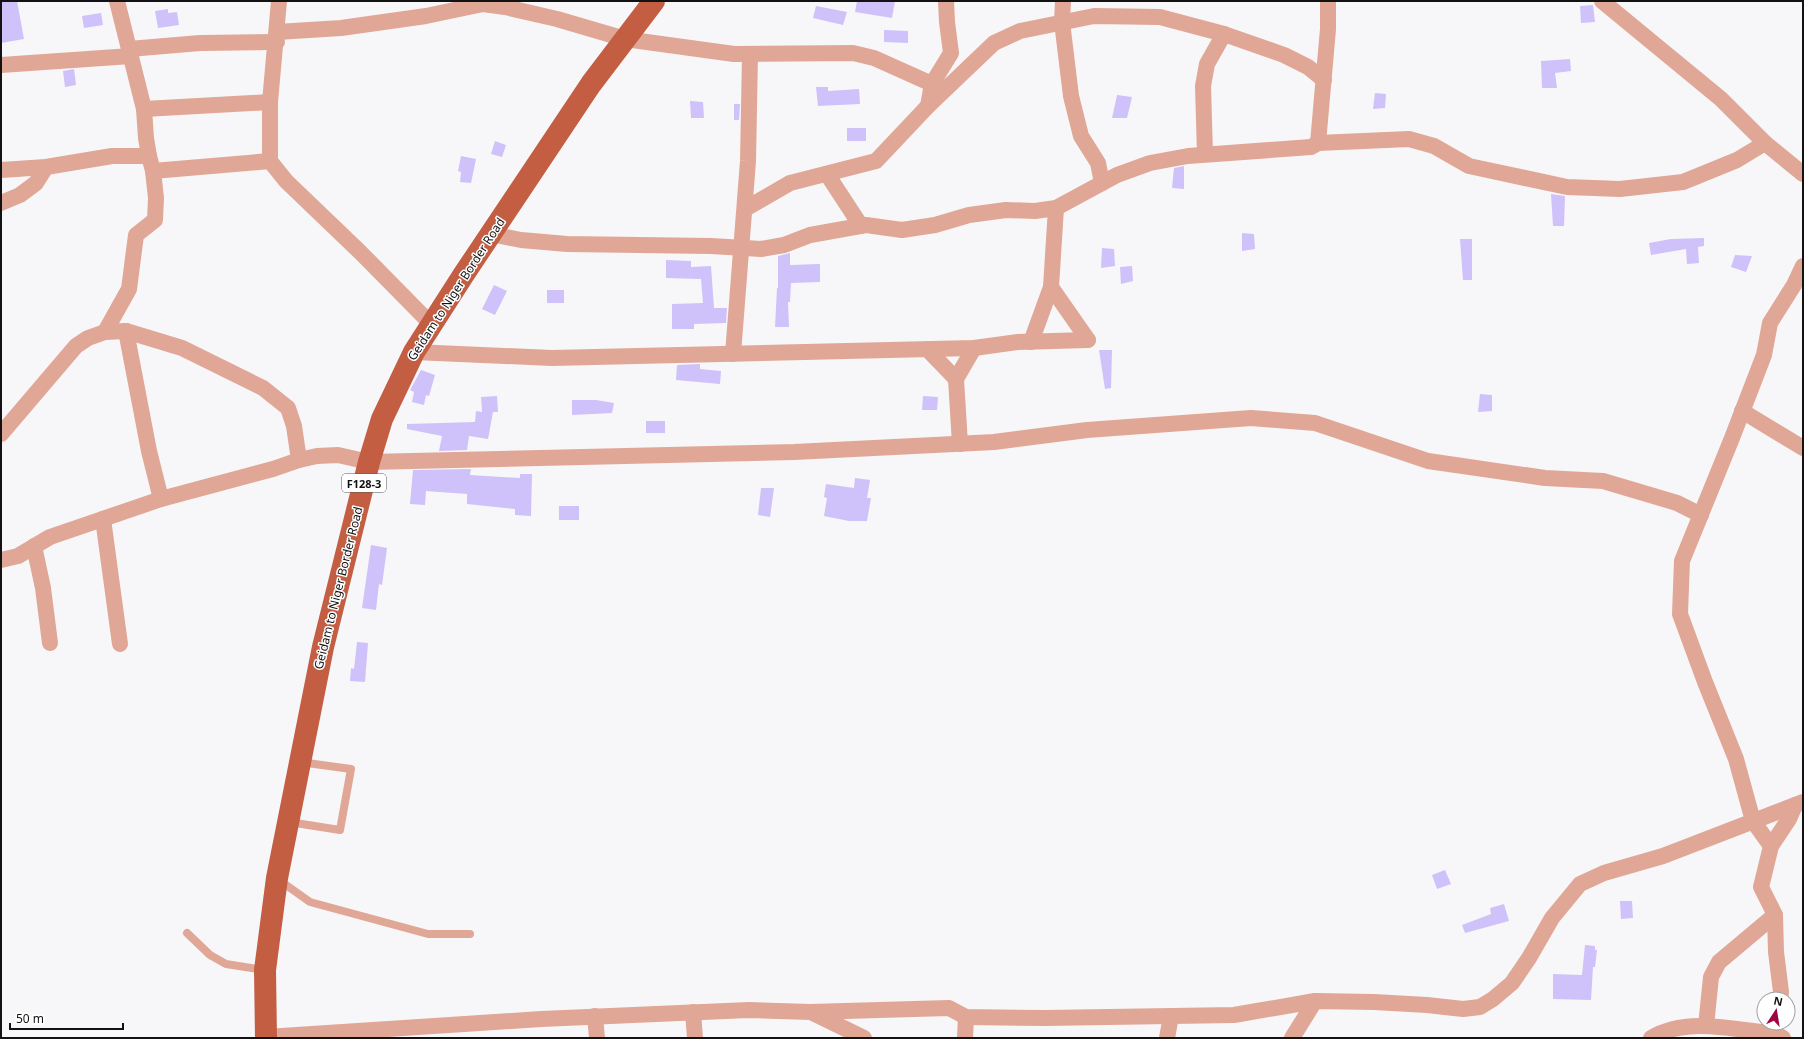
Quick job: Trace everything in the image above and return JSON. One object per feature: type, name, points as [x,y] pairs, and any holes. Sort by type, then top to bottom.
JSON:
[{"type":"main road","name":"Geidam to Niger Border Road","points":[[266,1038],[265,970],[277,878],[323,647],[369,462],[382,419],[414,352],[591,84],[654,1]]},
{"type":"street","points":[[105,332],[129,289],[136,235],[155,220],[156,198],[144,109],[118,1]]},
{"type":"street","points":[[279,1],[277,37],[270,102],[270,161],[286,181],[360,252],[432,325]]},
{"type":"street","points":[[928,106],[932,84],[951,53],[946,1]]},
{"type":"street","points":[[1063,1],[1062,22],[1073,102],[1081,136],[1098,163],[1102,183]]},
{"type":"street","points":[[1318,143],[1328,29],[1328,1]]},
{"type":"street","points":[[1602,1],[1721,98],[1764,143],[1803,174]]},
{"type":"street","points":[[1,65],[277,37],[426,16],[483,4],[505,7],[558,19],[625,39],[750,55],[853,53],[874,58],[932,84]]},
{"type":"street","points":[[745,209],[790,183],[876,161],[928,106],[994,43],[1020,31],[1094,16],[1160,17],[1224,34],[1256,45],[1308,67],[1324,80]]},
{"type":"street","points":[[1206,154],[1203,86],[1207,64],[1224,34]]},
{"type":"street","points":[[733,354],[748,161],[750,55]]},
{"type":"street","points":[[144,109],[270,102]]},
{"type":"street","points":[[491,234],[521,240],[567,244],[761,249],[784,245],[810,235],[866,225],[902,230],[935,225],[970,215],[1006,210],[1036,212],[1056,208],[1117,175],[1150,163],[1188,156],[1311,147],[1318,143],[1409,139],[1434,146],[1469,166],[1567,187],[1620,189],[1683,182],[1737,160],[1764,143]]},
{"type":"street","points":[[1,170],[46,167],[112,156],[151,164],[270,161]]},
{"type":"street","points":[[1,203],[20,195],[36,183],[46,167]]},
{"type":"street","points":[[827,174],[861,226]]},
{"type":"street","points":[[1031,342],[1051,286],[1056,208]]},
{"type":"street","points":[[1771,846],[1753,821],[1736,759],[1680,614],[1682,561],[1764,355],[1770,323],[1794,285],[1803,266]]},
{"type":"street","points":[[414,352],[552,358],[974,348],[1031,342],[1088,340],[1051,286]]},
{"type":"street","points":[[126,331],[149,451],[161,499]]},
{"type":"street","points":[[2,432],[76,346],[88,338],[105,332],[126,331],[182,348],[263,388],[288,408],[294,426],[299,460]]},
{"type":"street","points":[[960,444],[956,379],[974,348]]},
{"type":"street","points":[[927,349],[956,379]]},
{"type":"street","points":[[1742,411],[1803,448]]},
{"type":"street","points":[[1,560],[18,556],[50,537],[161,499],[317,456],[338,455],[369,462],[794,452],[994,442],[1087,430],[1251,418],[1314,423],[1428,461],[1545,478],[1603,482],[1677,503],[1701,515]]},
{"type":"street","points":[[103,519],[120,644]]},
{"type":"street","points":[[34,546],[44,588],[50,642]]},
{"type":"street","points":[[266,1038],[541,1019],[749,1010],[810,1012],[949,1008],[966,1017],[1234,1015],[1315,1001],[1382,1002],[1463,1009],[1480,1007],[1493,999],[1512,983],[1529,958],[1552,918],[1580,884],[1604,872],[1663,856],[1799,803]]},
{"type":"street","points":[[1781,991],[1776,952],[1775,915],[1761,887],[1771,846],[1799,803]]},
{"type":"street","points":[[1706,1026],[1711,977],[1720,962],[1775,915]]},
{"type":"street","points":[[1292,1038],[1315,1001]]},
{"type":"street","points":[[693,1012],[695,1038]]},
{"type":"street","points":[[810,1012],[864,1038]]},
{"type":"street","points":[[595,1016],[597,1038]]},
{"type":"street","points":[[1167,1038],[1171,1016]]},
{"type":"street","points":[[965,1038],[966,1017]]},
{"type":"street","points":[[1651,1038],[1662,1032],[1680,1028],[1706,1026],[1778,1033]]},
{"type":"lane","points":[[288,822],[340,830],[351,769],[300,762]]},
{"type":"lane","points":[[277,878],[310,902],[428,934],[470,934]]},
{"type":"lane","points":[[187,932],[210,955],[226,964],[265,970]]},
{"type":"building","points":[[1,1],[17,1],[24,39],[1,43]]},
{"type":"building","points":[[857,1],[895,1],[892,18],[855,12]]},
{"type":"building","points":[[1593,5],[1595,22],[1581,23],[1580,6]]},
{"type":"building","points":[[816,6],[847,12],[843,25],[813,18]]},
{"type":"building","points":[[168,9],[168,13],[177,12],[179,25],[158,28],[155,11]]},
{"type":"building","points":[[101,13],[103,25],[84,28],[82,16]]},
{"type":"building","points":[[884,30],[908,31],[908,43],[884,42]]},
{"type":"building","points":[[1570,59],[1571,71],[1555,73],[1557,88],[1542,88],[1541,61]]},
{"type":"building","points":[[74,69],[76,85],[65,87],[63,71]]},
{"type":"building","points":[[816,87],[828,87],[828,91],[859,89],[860,104],[818,106]]},
{"type":"building","points":[[1375,93],[1386,94],[1385,108],[1373,109]]},
{"type":"building","points":[[1117,95],[1132,97],[1127,118],[1112,118]]},
{"type":"building","points":[[690,101],[703,102],[704,118],[691,118]]},
{"type":"building","points":[[734,104],[740,104],[739,120],[734,120]]},
{"type":"building","points":[[847,128],[866,128],[866,141],[847,141]]},
{"type":"building","points":[[495,141],[506,145],[502,157],[491,154]]},
{"type":"building","points":[[461,156],[476,159],[471,183],[460,182],[461,172],[458,171]]},
{"type":"building","points":[[1184,166],[1184,189],[1172,188],[1174,168]]},
{"type":"building","points":[[1551,194],[1565,196],[1564,226],[1553,226]]},
{"type":"building","points":[[1242,233],[1254,234],[1255,249],[1242,251]]},
{"type":"building","points":[[1704,238],[1704,246],[1698,247],[1699,263],[1687,264],[1686,249],[1651,255],[1649,243],[1671,239]]},
{"type":"building","points":[[1460,239],[1472,239],[1472,280],[1463,280]]},
{"type":"building","points":[[1102,248],[1114,249],[1115,266],[1101,268]]},
{"type":"building","points":[[790,253],[790,265],[820,264],[820,282],[791,283],[790,302],[788,302],[789,327],[775,327],[778,288],[778,256]]},
{"type":"building","points":[[1735,255],[1752,256],[1746,272],[1731,267]]},
{"type":"building","points":[[666,260],[691,261],[691,267],[711,266],[714,308],[727,308],[726,323],[694,324],[694,329],[672,329],[672,304],[703,303],[701,279],[666,278]]},
{"type":"building","points":[[1132,266],[1133,281],[1121,284],[1120,267]]},
{"type":"building","points":[[494,285],[507,291],[495,315],[482,309]]},
{"type":"building","points":[[547,290],[564,290],[564,303],[547,303]]},
{"type":"building","points":[[1099,350],[1112,350],[1111,388],[1105,389]]},
{"type":"building","points":[[700,364],[700,369],[721,371],[720,384],[676,380],[677,365]]},
{"type":"building","points":[[421,370],[435,375],[429,396],[426,395],[424,405],[412,402],[414,392],[410,390]]},
{"type":"building","points":[[1480,394],[1492,395],[1492,411],[1478,412]]},
{"type":"building","points":[[497,396],[498,412],[493,412],[488,439],[469,436],[467,450],[439,451],[442,436],[407,429],[407,424],[475,422],[476,411],[482,412],[481,397]]},
{"type":"building","points":[[923,396],[938,397],[937,410],[922,410]]},
{"type":"building","points":[[572,400],[596,400],[614,403],[612,413],[572,415]]},
{"type":"building","points":[[646,421],[665,421],[665,433],[646,433]]},
{"type":"building","points":[[471,469],[470,475],[520,478],[520,474],[532,474],[531,516],[515,515],[515,509],[467,504],[467,494],[426,491],[425,505],[410,504],[413,470]]},
{"type":"building","points":[[855,478],[870,480],[867,498],[871,498],[867,521],[849,521],[824,516],[827,498],[824,497],[826,484],[854,488]]},
{"type":"building","points":[[761,488],[774,488],[770,517],[758,515]]},
{"type":"building","points":[[559,506],[579,506],[579,520],[559,520]]},
{"type":"building","points":[[371,545],[387,548],[382,585],[379,584],[376,610],[362,608]]},
{"type":"building","points":[[357,642],[368,643],[365,682],[350,681],[351,668],[354,669]]},
{"type":"building","points":[[1445,870],[1451,884],[1437,889],[1432,875]]},
{"type":"building","points":[[1620,901],[1632,901],[1633,918],[1621,919]]},
{"type":"building","points":[[1504,904],[1509,921],[1465,933],[1462,925],[1491,914],[1490,908]]},
{"type":"building","points":[[1585,945],[1595,946],[1595,950],[1597,950],[1595,967],[1593,967],[1591,1000],[1553,999],[1553,974],[1582,975]]}]
